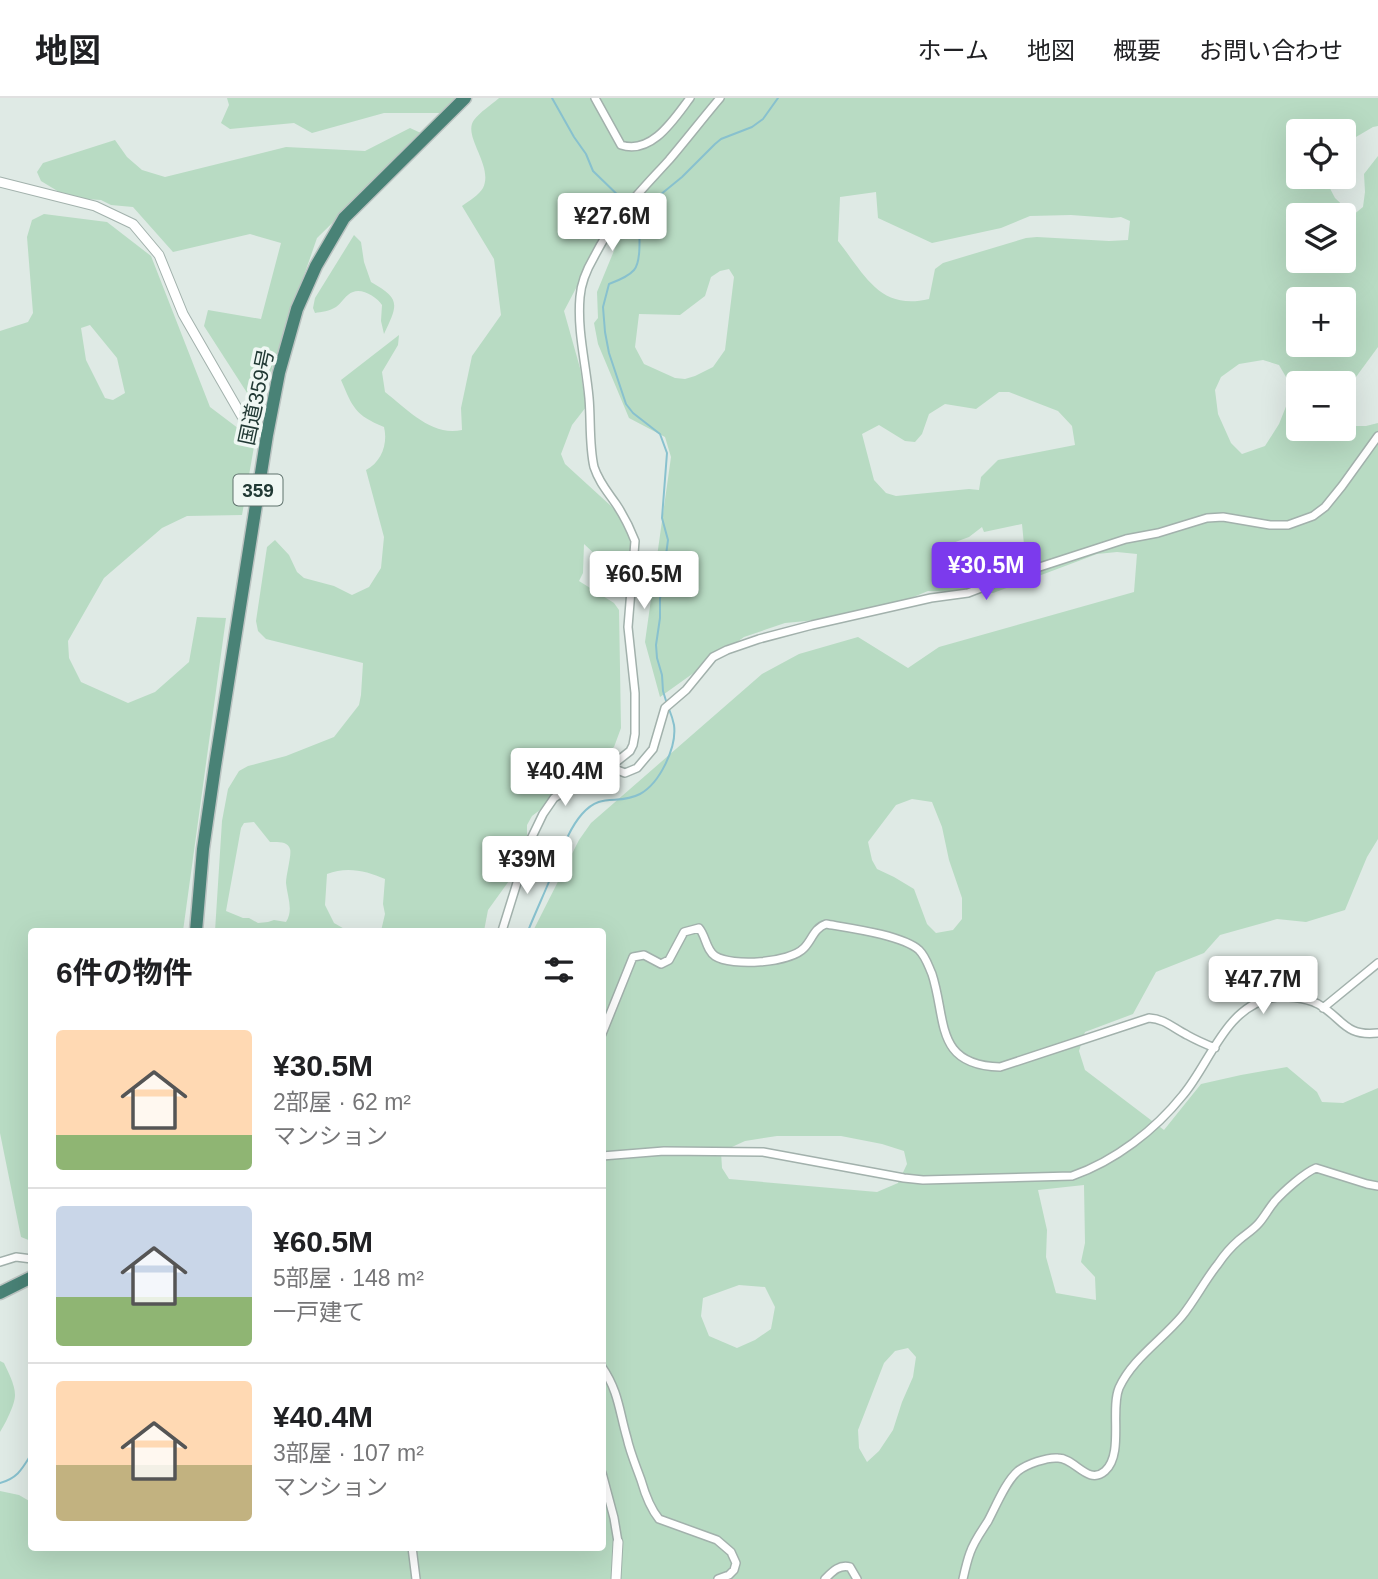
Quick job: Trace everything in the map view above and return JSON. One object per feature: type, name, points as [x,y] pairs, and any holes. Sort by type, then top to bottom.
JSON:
[{"type":"highway","name":"国道359号","points":[[196,928],[209,807],[267,435],[279,373],[298,309],[316,266],[344,218],[460,103]]},
{"type":"highway","points":[[0,1293],[28,1279]]},
{"type":"street","points":[[595,98],[621,145],[633,148],[648,143],[660,134],[690,98]]},
{"type":"street","points":[[503,928],[530,841],[543,814],[554,798],[630,751],[635,734],[635,693],[628,627],[635,541],[631,528],[600,483],[594,466],[590,401],[580,326],[581,290],[588,268],[615,221],[720,98]]},
{"type":"street","points":[[0,182],[95,206],[133,224],[159,255],[183,314],[244,420],[251,429],[267,435]]},
{"type":"street","points":[[606,766],[625,772],[637,768],[653,749],[665,708],[686,690],[713,657],[727,650],[812,625],[931,598],[968,593],[1126,539],[1158,533],[1207,518],[1223,517],[1270,525],[1288,525],[1313,516],[1325,507],[1378,436]]},
{"type":"street","points":[[606,1026],[633,957],[644,955],[661,964],[669,960],[684,932],[699,928],[711,952],[718,958],[751,962],[785,958],[804,949],[821,925],[826,924],[861,930],[908,943],[918,949],[926,958],[948,1043],[958,1054],[976,1063],[1000,1067],[1149,1018],[1158,1018],[1183,1034],[1214,1048]]},
{"type":"street","points":[[1323,1008],[1378,963]]},
{"type":"street","points":[[606,1156],[664,1151],[763,1152],[913,1179],[1072,1176],[1091,1170],[1109,1159],[1157,1123],[1185,1094],[1231,1023],[1260,1001],[1274,997],[1317,1003],[1354,1032],[1378,1033]]},
{"type":"street","points":[[963,1579],[975,1541],[1010,1480],[1018,1471],[1032,1463],[1059,1458],[1092,1476],[1103,1473],[1108,1468],[1116,1438],[1116,1397],[1119,1387],[1131,1369],[1182,1317],[1217,1264],[1261,1221],[1276,1200],[1308,1171],[1316,1168],[1378,1186]]},
{"type":"street","points":[[0,1262],[16,1257],[28,1258]]},
{"type":"street","points":[[606,1373],[619,1401],[627,1441],[654,1513],[659,1519],[717,1540],[731,1552],[736,1563],[734,1570],[718,1579]]},
{"type":"street","points":[[606,1488],[618,1542],[616,1579]]},
{"type":"street","points":[[412,1551],[416,1579]]},
{"type":"street","points":[[825,1579],[834,1570],[845,1566],[850,1567],[858,1579]]},
{"type":"green space","points":[[227,98],[462,98],[443,113],[384,113],[312,133],[294,123],[230,129],[221,123],[229,105]]},
{"type":"green space","points":[[499,98],[1378,98],[1378,126],[1356,137],[1356,119],[1286,119],[1286,189],[1330,189],[1340,203],[1286,203],[1286,273],[1356,273],[1356,213],[1363,207],[1364,174],[1378,156],[1378,347],[1356,377],[1356,371],[1286,371],[1286,377],[1279,365],[1263,360],[1239,364],[1221,377],[1215,390],[1218,414],[1231,443],[1242,454],[1265,446],[1286,406],[1286,441],[1356,441],[1356,426],[1378,423],[1378,839],[1367,857],[1345,910],[1306,922],[1277,919],[1220,935],[1204,953],[1156,972],[1133,1014],[1085,1032],[1079,1051],[1085,1070],[1164,1130],[1201,1084],[1241,1075],[1287,1067],[1317,1092],[1322,1102],[1343,1103],[1378,1088],[1378,1579],[0,1579],[0,1491],[19,1495],[28,1500],[28,1551],[606,1551],[606,928],[535,928],[579,840],[591,823],[762,674],[799,654],[858,637],[908,668],[939,647],[1134,592],[1137,554],[1117,552],[1097,554],[993,593],[928,591],[870,615],[785,623],[744,637],[660,697],[645,642],[671,457],[665,437],[629,418],[598,344],[594,323],[598,318],[597,292],[634,202],[624,197],[564,311],[580,368],[586,407],[572,425],[561,454],[565,464],[622,516],[633,533],[625,574],[615,573],[584,544],[583,573],[579,581],[614,603],[619,610],[621,728],[614,747],[572,778],[557,797],[532,816],[527,825],[527,856],[488,910],[485,928],[382,928],[385,914],[385,879],[349,870],[327,874],[325,905],[334,923],[343,928],[215,928],[222,821],[228,789],[239,771],[334,737],[359,705],[363,663],[266,639],[258,631],[256,621],[267,547],[275,540],[304,578],[334,586],[352,595],[369,587],[381,568],[384,537],[366,470],[380,457],[385,439],[384,427],[356,410],[341,380],[399,335],[398,345],[382,372],[385,392],[430,426],[451,431],[462,430],[461,408],[472,356],[501,315],[494,259],[462,206],[481,191],[485,179],[485,170],[472,134],[474,120]],"holes":[[[876,192],[878,218],[932,243],[1001,228],[1030,216],[1071,215],[1121,217],[1130,221],[1128,240],[1026,238],[943,263],[935,269],[929,299],[898,300],[875,287],[838,241],[840,197]],[[729,269],[734,277],[725,350],[713,367],[685,379],[675,378],[644,364],[635,347],[639,314],[680,315],[705,296],[711,277]],[[999,392],[1009,392],[1058,411],[1072,426],[1075,445],[998,460],[981,477],[979,490],[896,496],[886,493],[874,480],[862,434],[879,425],[905,441],[915,442],[922,434],[929,414],[945,404],[976,409]],[[1022,524],[1025,555],[1020,564],[967,567],[956,564],[951,555],[950,544],[969,537],[982,527],[984,532]],[[912,799],[932,802],[962,898],[962,919],[953,930],[936,933],[927,924],[914,889],[877,869],[872,860],[868,842],[896,805]],[[254,822],[270,842],[285,843],[289,846],[286,883],[290,908],[286,922],[274,920],[258,923],[226,911],[244,823]],[[777,1136],[841,1136],[904,1151],[907,1164],[898,1183],[877,1192],[729,1179],[722,1168],[721,1152],[745,1141]],[[1084,1185],[1085,1243],[1081,1262],[1095,1277],[1096,1300],[1056,1293],[1046,1257],[1047,1230],[1038,1190]],[[739,1285],[765,1287],[775,1307],[771,1329],[737,1348],[709,1336],[701,1316],[703,1298]],[[908,1348],[916,1357],[913,1377],[893,1430],[879,1451],[867,1462],[859,1448],[858,1430],[884,1363],[895,1351]]]},
{"type":"green space","points":[[410,128],[423,134],[317,238],[273,365],[260,413],[204,326],[208,310],[261,319],[281,243],[250,234],[173,252],[133,207],[111,205],[101,200],[69,198],[41,181],[37,172],[43,163],[115,140],[127,157],[142,170],[165,177],[286,147],[365,151]]},
{"type":"green space","points":[[44,214],[107,222],[151,256],[210,407],[255,441],[242,515],[187,516],[162,528],[104,578],[68,641],[69,658],[81,682],[128,703],[155,692],[189,662],[197,617],[226,618],[183,928],[28,928],[28,1240],[21,1237],[0,1133],[0,331],[28,322],[33,313],[27,237],[32,220]],"holes":[[[90,325],[117,358],[125,393],[113,400],[105,398],[86,360],[81,328]]]},
{"type":"green space","points":[[354,235],[361,242],[371,282],[388,293],[394,303],[384,334],[382,305],[365,292],[351,293],[336,307],[328,310],[315,313],[313,308],[315,298]]},
{"type":"green space","points":[[0,1361],[4,1363],[9,1374],[15,1399],[0,1432]]},
{"type":"waterway","points":[[552,98],[586,154],[593,171],[626,203]]},
{"type":"waterway","points":[[667,704],[656,645],[668,540],[662,518],[667,453],[660,434],[633,413],[626,404],[609,353],[603,307],[609,284],[629,275],[637,266],[640,246],[639,220],[649,204],[721,139],[752,127],[763,119],[778,98]]},
{"type":"waterway","points":[[629,207],[638,219]]},
{"type":"waterway","points":[[529,928],[565,842],[582,814],[596,803],[640,794],[654,782],[666,764],[674,734],[669,709]]},
{"type":"waterway","points":[[0,1483],[15,1476],[28,1459]]}]
